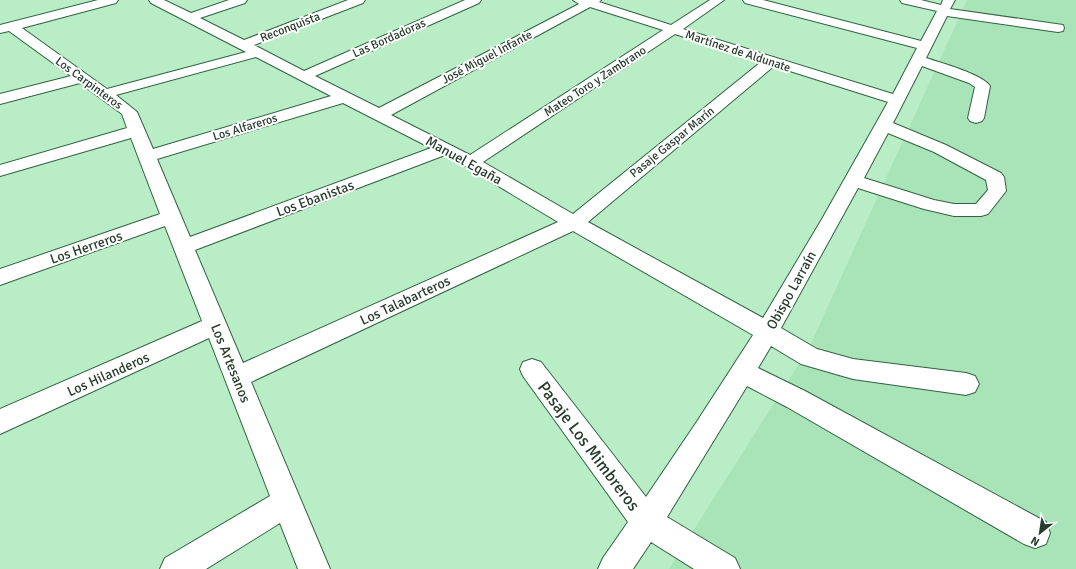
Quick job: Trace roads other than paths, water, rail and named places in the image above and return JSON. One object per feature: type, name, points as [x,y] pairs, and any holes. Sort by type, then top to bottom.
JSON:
[{"type":"street","points":[[6,28],[53,10],[112,0]]},
{"type":"street","name":"Manuel Egaña","points":[[155,0],[471,162],[574,223],[810,357],[853,369],[966,384]]},
{"type":"street","points":[[189,18],[241,0]]},
{"type":"street","name":"Reconquista","points":[[104,94],[250,49],[359,0]]},
{"type":"street","name":"Las Bordadoras","points":[[304,76],[475,0]]},
{"type":"street","name":"Mateo Toro y Zambrano","points":[[471,162],[718,0]]},
{"type":"street","points":[[749,0],[921,53],[974,80],[983,86],[976,118]]},
{"type":"street","points":[[906,0],[1058,28]]},
{"type":"street","name":"Martínez de Aldunate","points":[[587,1],[673,30],[897,100]]},
{"type":"street","name":"José Miguel Infante","points":[[378,115],[587,1]]},
{"type":"street","name":"Obispo Larraín","points":[[614,569],[646,522],[768,332],[897,100],[945,7]]},
{"type":"street","name":"Los Carpinteros","points":[[6,28],[82,78],[129,112],[146,157]]},
{"type":"street","name":"Pasaje Gaspar Marín","points":[[574,223],[771,61]]},
{"type":"street","points":[[0,99],[82,78]]},
{"type":"street","name":"Los Alfareros","points":[[146,157],[344,97]]},
{"type":"street","points":[[852,180],[931,205],[954,210],[981,210],[997,191],[995,177],[905,133],[883,125]]},
{"type":"street","points":[[0,171],[136,131]]},
{"type":"street","name":"Los Ebanistas","points":[[183,247],[446,149]]},
{"type":"street","name":"Los Artesanos","points":[[146,157],[288,502],[314,569]]},
{"type":"street","name":"Los Herreros","points":[[0,277],[171,217]]},
{"type":"street","name":"Los Talabarteros","points":[[237,378],[574,223]]},
{"type":"street","name":"Los Hilanderos","points":[[0,422],[215,325]]},
{"type":"street","name":"Pasaje Los Mimbreros","points":[[532,369],[646,522]]},
{"type":"street","points":[[742,372],[796,399],[1035,533]]},
{"type":"street","points":[[176,569],[288,502]]},
{"type":"street","points":[[646,522],[724,569]]}]
